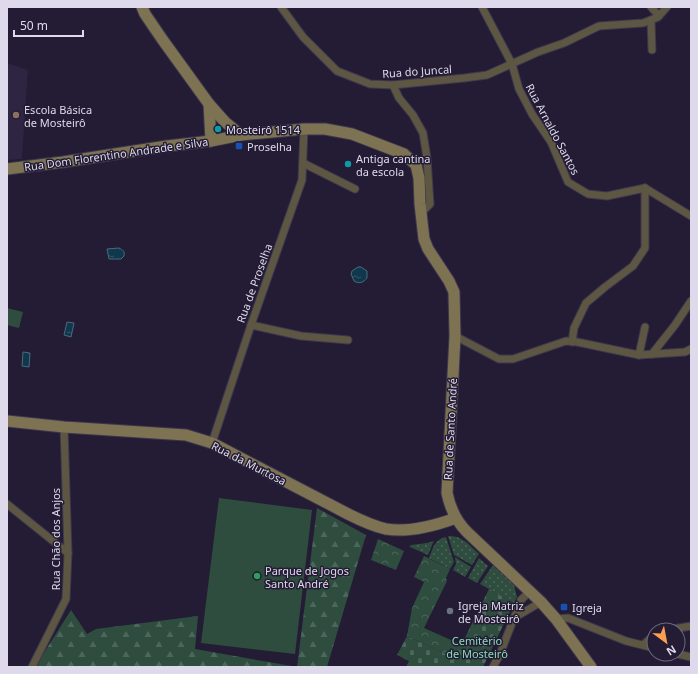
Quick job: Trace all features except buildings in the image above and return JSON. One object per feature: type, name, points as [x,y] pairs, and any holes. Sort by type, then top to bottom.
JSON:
[{"type":"main road","points":[[142,7],[162,39],[209,104],[225,122],[241,135]]},
{"type":"main road","points":[[209,104],[211,141]]},
{"type":"main road","name":"Rua Dom Florentino Andrade e Silva","points":[[7,169],[211,141],[241,135],[304,129],[325,129],[352,134],[404,154],[416,165],[419,178],[421,208]]},
{"type":"main road","name":"Rua de Santo André","points":[[421,208],[424,239],[428,249],[449,281],[454,292],[454,336],[447,493],[451,508],[456,518],[467,532],[542,602],[591,667]]},
{"type":"main road","name":"Rua da Murtosa","points":[[7,421],[64,427],[186,435],[212,443],[330,506],[367,523],[385,529],[401,530],[436,525],[456,518]]},
{"type":"street","name":"Rua do Juncal","points":[[281,7],[303,37],[337,71],[370,84],[393,84],[487,75],[538,52],[564,43],[599,26],[643,23],[660,16]]},
{"type":"street","name":"Rua Arnaldo Santos","points":[[482,7],[512,64],[519,89],[532,114],[551,142],[568,182],[588,194],[607,196],[645,188]]},
{"type":"street","points":[[651,7],[660,16],[667,7]]},
{"type":"street","points":[[651,20],[652,50]]},
{"type":"street","points":[[393,84],[399,98],[423,133],[427,158],[430,204],[421,208]]},
{"type":"street","name":"Rua de Proselha","points":[[212,443],[251,325],[302,180],[304,129]]},
{"type":"street","points":[[303,163],[355,189]]},
{"type":"street","points":[[645,188],[691,216]]},
{"type":"street","points":[[572,342],[574,328],[586,303],[633,266],[645,248],[645,188]]},
{"type":"street","points":[[652,354],[675,325],[691,301]]},
{"type":"street","points":[[251,325],[301,336],[348,340]]},
{"type":"street","points":[[639,355],[645,327]]},
{"type":"street","points":[[454,336],[499,359],[513,359],[566,341],[639,355],[685,352],[691,349]]},
{"type":"street","name":"Rua Chão dos Anjos","points":[[32,667],[66,599],[68,553],[64,427]]},
{"type":"street","points":[[7,504],[68,553]]},
{"type":"street","points":[[493,667],[500,654],[521,600],[530,591]]},
{"type":"street","points":[[514,618],[542,602]]},
{"type":"street","points":[[556,619],[568,618],[626,641],[646,646]]},
{"type":"street","points":[[643,645],[646,642]]},
{"type":"shaded area","name":"Escola Básica de Mosteirô","points":[[7,63],[28,70],[22,159],[7,160]]},
{"type":"green space","points":[[7,308],[23,312],[19,328],[7,325]]},
{"type":"green space","name":"Parque de Jogos Santo André","points":[[219,498],[312,510],[295,654],[201,643]]},
{"type":"green space","points":[[317,508],[366,535],[327,667],[297,667]]},
{"type":"green space","points":[[448,536],[461,539],[479,554],[472,565],[454,555]]},
{"type":"green space","points":[[446,537],[454,562],[450,569],[429,558],[436,542]]},
{"type":"green space","points":[[378,539],[404,551],[396,570],[371,560]]},
{"type":"green space","points":[[434,541],[428,555],[410,547],[411,545]]},
{"type":"green space","points":[[424,556],[450,569],[446,578],[447,581],[424,628],[462,645],[455,658],[407,636],[412,608],[424,582],[414,577]]},
{"type":"green space","points":[[455,557],[471,567],[465,577],[453,570],[456,564]]},
{"type":"green space","points":[[479,558],[488,566],[477,583],[468,578]]},
{"type":"green space","points":[[493,565],[514,585],[517,597],[514,603],[480,584]]},
{"type":"green space","name":"Cemitério de Mosteirô","points":[[489,589],[514,603],[483,667],[406,667],[409,661],[397,655],[407,636],[455,658]]},
{"type":"green space","points":[[71,610],[87,634],[96,629],[198,616],[195,649],[297,667],[35,667]]},
{"type":"water","points":[[119,248],[123,251],[124,256],[121,259],[109,259],[107,249]]},
{"type":"water","points":[[358,267],[361,267],[367,271],[367,278],[361,282],[354,281],[351,274],[352,271]]},
{"type":"water","points":[[67,322],[74,323],[71,337],[64,335]]},
{"type":"water","points":[[23,352],[30,353],[29,367],[22,366]]},
{"type":"place","name":"Escola Básica de Mosteirô","points":[[16,115]]},
{"type":"place","name":"Mosteirô 1514","points":[[218,129]]},
{"type":"place","name":"Proselha","points":[[239,146]]},
{"type":"place","name":"Antiga cantina da escola","points":[[348,164]]},
{"type":"place","name":"Parque de Jogos Santo André","points":[[257,576]]},
{"type":"place","name":"Igreja","points":[[564,607]]},
{"type":"place","name":"Igreja Matriz de Mosteirô","points":[[450,611]]}]
